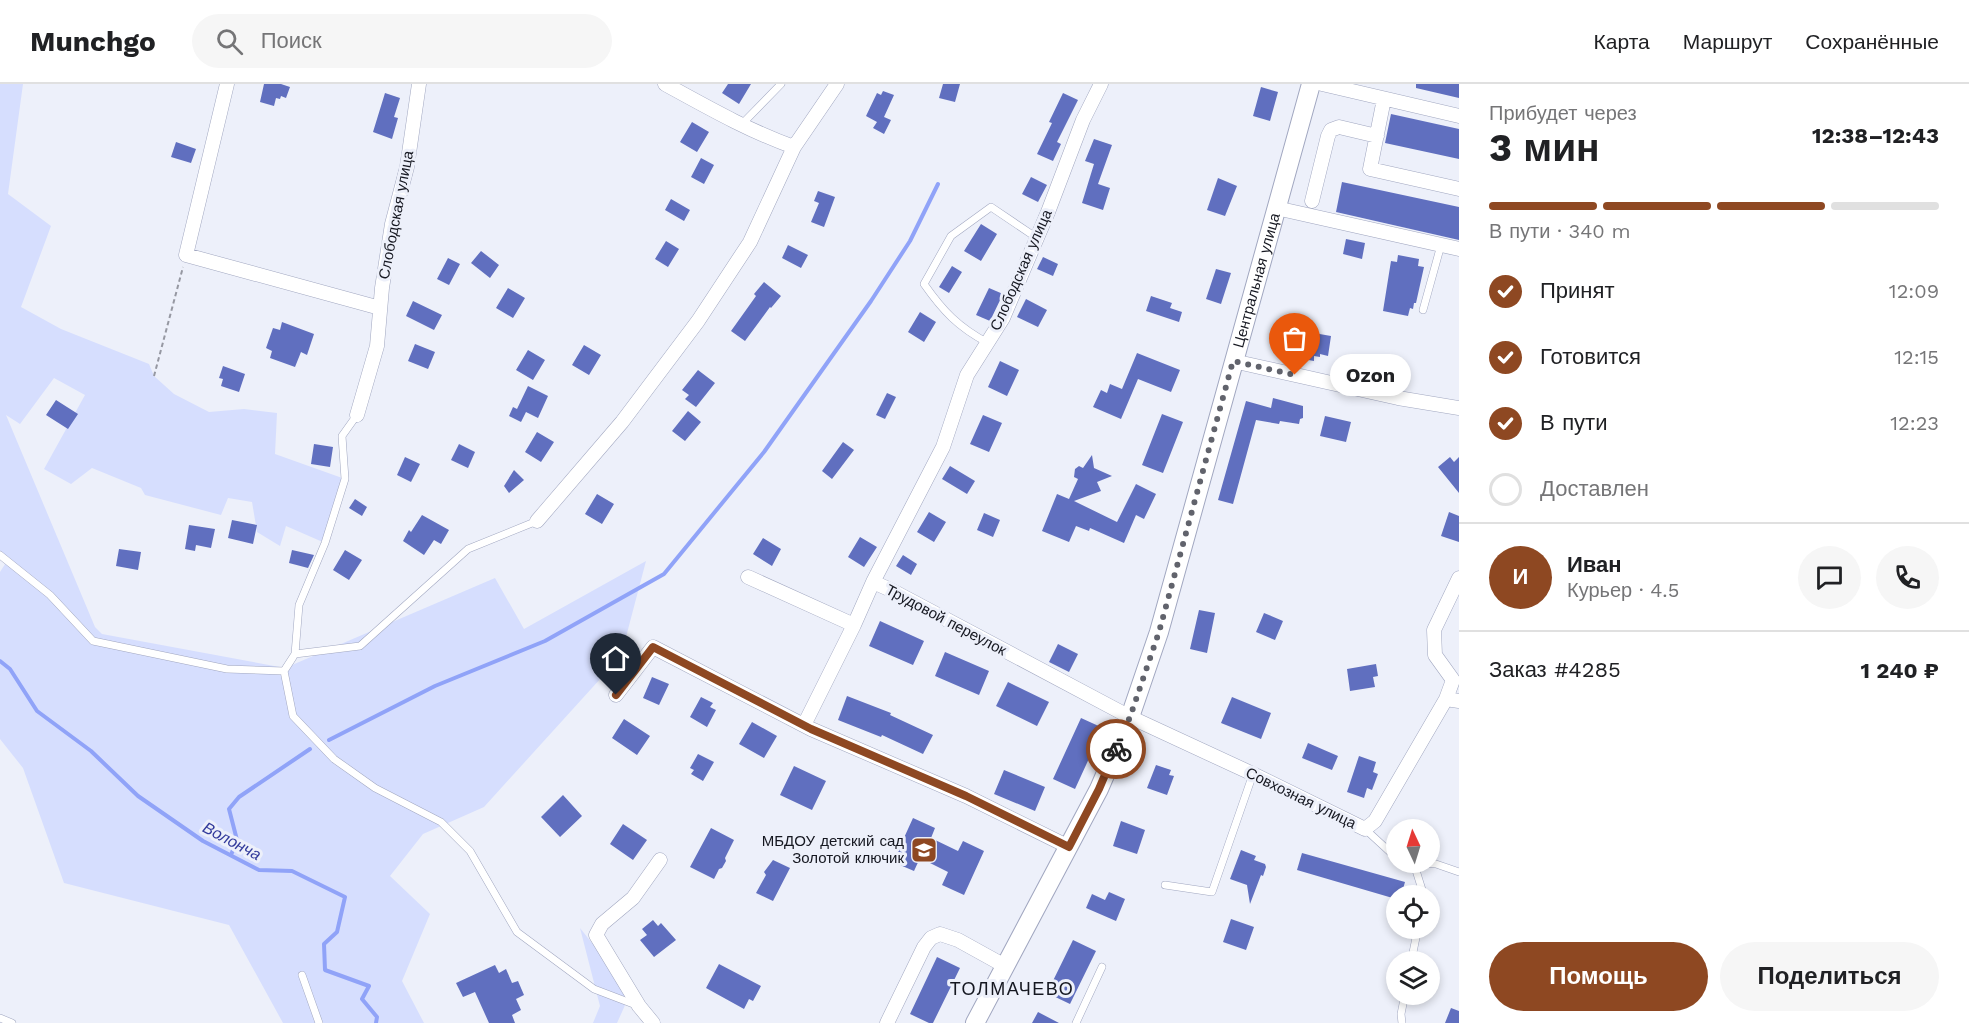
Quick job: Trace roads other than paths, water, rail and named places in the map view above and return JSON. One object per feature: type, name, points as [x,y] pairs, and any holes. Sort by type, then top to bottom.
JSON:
[{"type":"street","points":[[227,84],[186,255],[380,308]]},
{"type":"street","name":"Слободская улица","points":[[357,415],[377,346],[392,224],[407,167],[419,84]]},
{"type":"street","points":[[665,84],[741,125],[794,147]]},
{"type":"street","points":[[537,521],[622,422],[698,321],[750,242],[794,147],[837,84]]},
{"type":"street","name":"Слободская улица","points":[[873,582],[944,447],[967,375],[1003,318],[1083,120],[1101,84]]},
{"type":"street","name":"Центральная улица","points":[[975,1023],[1099,789],[1130,717],[1159,632],[1311,84]]},
{"type":"street","points":[[1322,84],[1459,116]]},
{"type":"street","points":[[1384,99],[1370,169],[1459,189]]},
{"type":"street","points":[[1312,201],[1331,130],[1340,127],[1377,136]]},
{"type":"street","points":[[1276,208],[1459,249]]},
{"type":"street","points":[[1233,361],[1398,398],[1459,408]]},
{"type":"street","points":[[748,577],[854,625]]},
{"type":"street","name":"Совхозная улица","points":[[1130,717],[1365,829],[1375,821],[1453,700],[1456,676],[1435,655],[1434,630],[1459,578]]},
{"type":"street","name":"Трудовой переулок","points":[[804,725],[873,582],[1130,717]]},
{"type":"street","points":[[616,695],[653,647],[804,725],[966,796],[1069,847]]},
{"type":"street","points":[[653,1023],[639,1006],[597,935],[602,924],[633,898],[660,860]]},
{"type":"street","points":[[887,1023],[924,947],[932,938],[940,934],[958,940],[1005,966]]},
{"type":"lane","points":[[741,125],[781,84]]},
{"type":"lane","points":[[988,343],[971,334],[943,311],[924,284],[951,236],[991,207],[1037,238]]},
{"type":"lane","points":[[1423,310],[1441,245]]},
{"type":"lane","points":[[357,415],[342,436],[345,479],[325,543],[299,604],[295,654],[285,671],[293,716],[334,759],[375,788],[441,822],[470,851],[517,932],[594,989],[639,1006]]},
{"type":"lane","points":[[295,654],[360,646],[468,549],[537,521]]},
{"type":"lane","points":[[0,555],[50,596],[93,640],[227,669],[285,671]]},
{"type":"lane","points":[[1165,885],[1212,892],[1253,774]]},
{"type":"lane","points":[[1365,829],[1386,849]]},
{"type":"lane","points":[[1440,865],[1459,872]]},
{"type":"lane","points":[[1076,1023],[1102,967]]},
{"type":"lane","points":[[302,975],[319,1023]]},
{"type":"lane","points":[[1402,1023],[1403,1005]]},
{"type":"lane","points":[[0,1018],[12,1023]]},
{"type":"waterway","points":[[329,740],[435,686],[545,641],[664,574],[764,452],[871,301],[910,241],[938,184]]},
{"type":"waterway","name":"Волонча","points":[[0,661],[10,669],[37,711],[91,751],[138,796],[203,841],[259,870],[292,871],[345,897],[337,932],[324,944],[325,970],[369,986],[362,999],[377,1017],[376,1023]]},
{"type":"waterway","points":[[231,855],[237,840],[229,809],[239,797],[310,749]]},
{"type":"place","name":"Ozon","points":[[1295,375]]},
{"type":"place","name":"МБДОУ детский сад Золотой ключик","points":[[924,850]]},
{"type":"district","name":"ТОЛМАЧЕВО","points":[[1012,988]]}]
